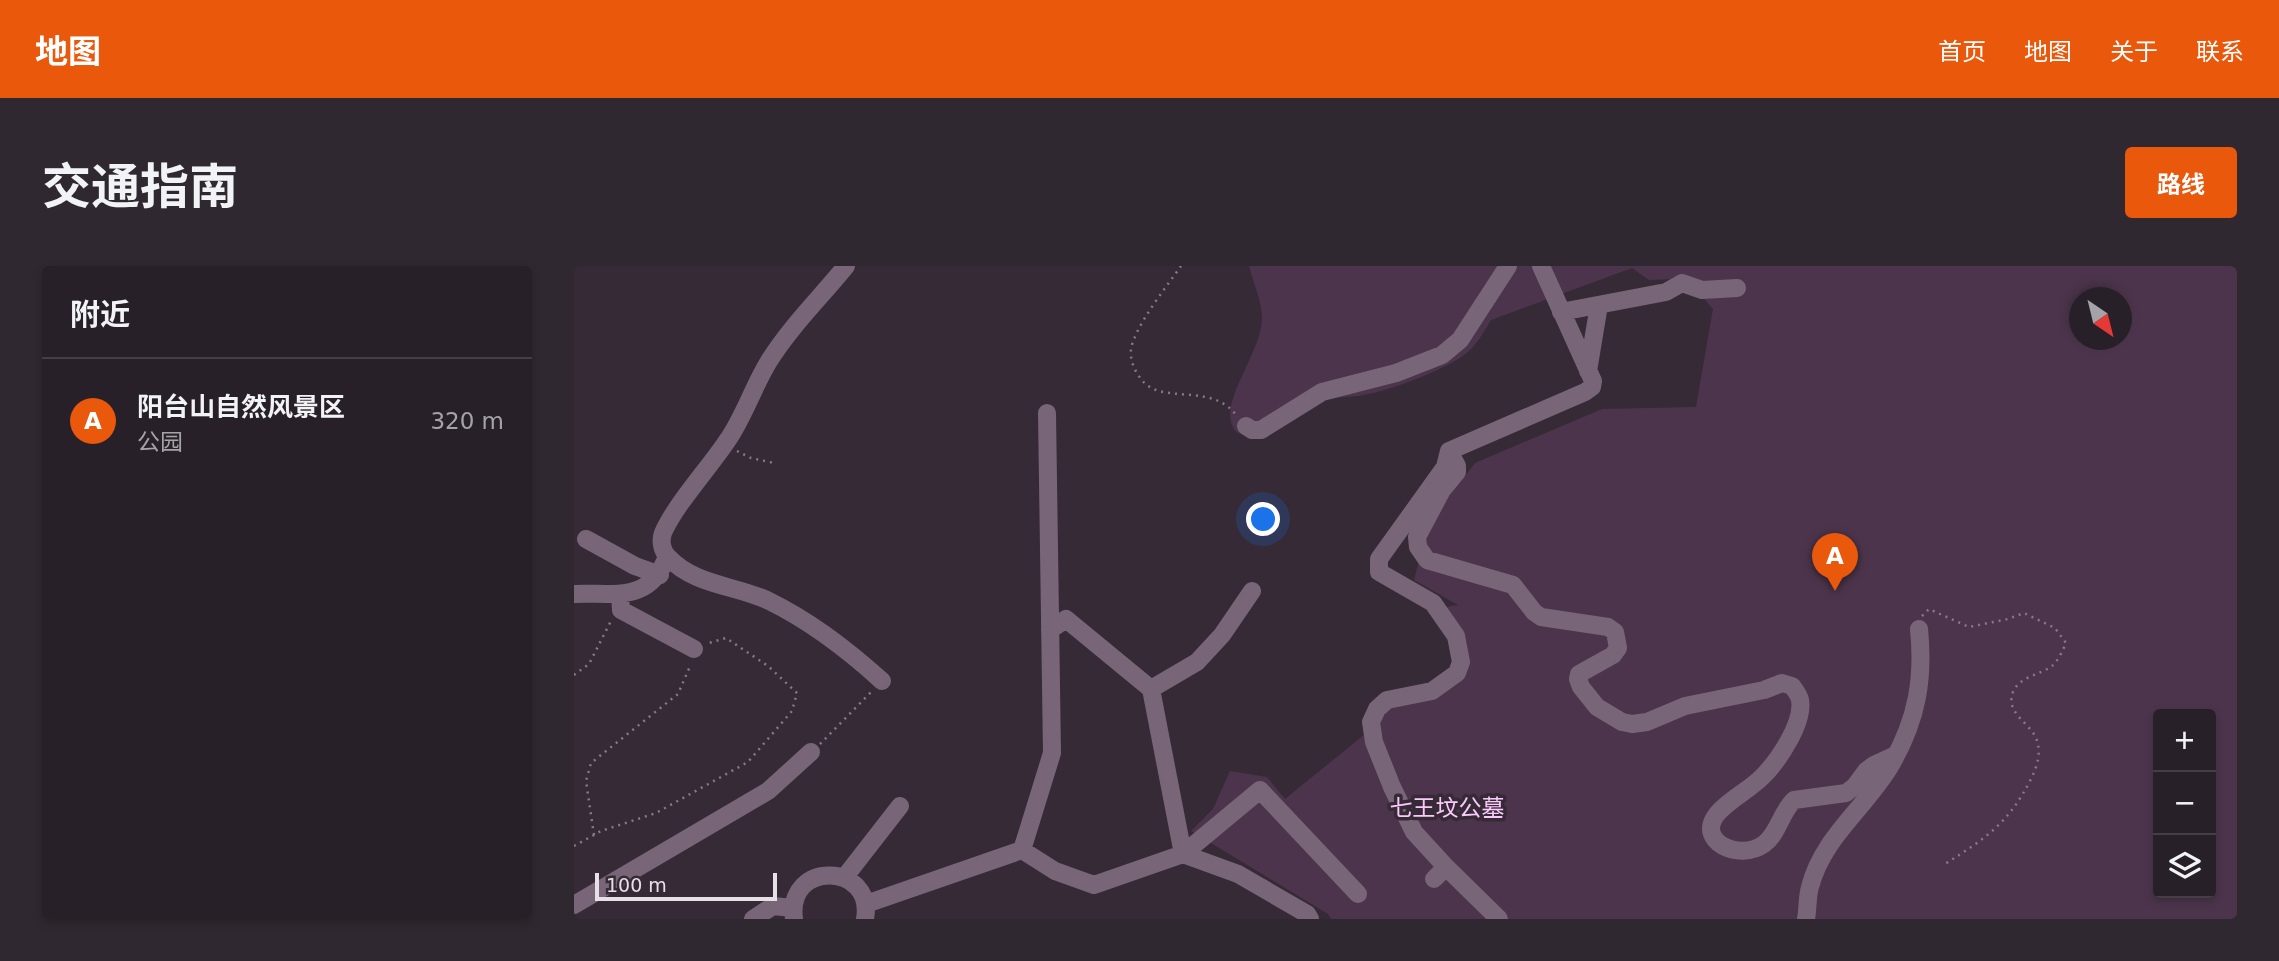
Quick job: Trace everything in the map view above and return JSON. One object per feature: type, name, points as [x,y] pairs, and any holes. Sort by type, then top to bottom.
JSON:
[{"type":"street","points":[[846,266],[794,325],[769,362],[725,445],[664,531],[661,542],[667,556],[699,579],[767,600],[807,623],[859,660],[882,681]]},
{"type":"street","points":[[1246,426],[1252,430],[1261,430],[1322,392],[1396,373],[1442,355],[1460,340],[1508,266]]},
{"type":"street","points":[[1449,451],[1592,387],[1593,381],[1541,266]]},
{"type":"street","points":[[1561,312],[1666,292],[1682,283],[1702,289],[1737,288]]},
{"type":"street","points":[[1588,371],[1599,305]]},
{"type":"street","points":[[1022,850],[1052,753],[1047,413]]},
{"type":"street","points":[[1449,451],[1457,466],[1457,472],[1442,490],[1417,537],[1418,547],[1427,560],[1513,585],[1541,617],[1608,627],[1615,632],[1618,648],[1613,655],[1579,674],[1581,687],[1597,707],[1622,722],[1647,722],[1685,706],[1764,690],[1782,683],[1792,686],[1800,700],[1793,733],[1763,776],[1717,814],[1713,831],[1719,844],[1741,852],[1757,848],[1767,842],[1794,800],[1846,793],[1866,771],[1896,755]]},
{"type":"street","points":[[1449,451],[1445,467],[1379,559],[1379,572],[1433,603],[1456,636],[1461,662],[1457,673],[1432,691],[1387,700],[1377,709],[1371,722],[1374,743],[1392,787],[1414,832],[1440,873],[1499,919]]},
{"type":"street","points":[[586,540],[635,566],[660,575]]},
{"type":"street","points":[[621,602],[660,575],[667,556]]},
{"type":"street","points":[[1151,690],[1197,662],[1222,635],[1252,591]]},
{"type":"street","points":[[574,594],[621,602],[694,649]]},
{"type":"street","points":[[1050,630],[1066,619],[1151,690],[1183,854]]},
{"type":"street","points":[[1806,919],[1809,889],[1827,847],[1896,755],[1905,736],[1920,690],[1919,629]]},
{"type":"street","points":[[574,905],[768,791],[811,752]]},
{"type":"street","points":[[1022,850],[1055,871],[1094,885],[1183,854],[1260,790],[1357,894]]},
{"type":"street","points":[[844,878],[900,806]]},
{"type":"street","points":[[753,919],[773,905],[793,913],[798,892],[814,878],[827,874],[852,882],[860,891],[866,912],[1022,850]]},
{"type":"street","points":[[1183,854],[1238,874],[1266,888],[1307,914],[1310,919]]},
{"type":"path","points":[[1181,266],[1139,330],[1131,348],[1132,364],[1146,385],[1162,391],[1204,395],[1233,410],[1246,426]]},
{"type":"path","points":[[725,445],[751,458],[774,463]]},
{"type":"path","points":[[574,675],[589,664],[621,602]]},
{"type":"path","points":[[1919,629],[1922,613],[1929,609],[1969,627],[2024,613],[2055,628],[2066,643],[2053,665],[2022,681],[2014,692],[2012,703],[2015,712],[2032,732],[2038,748],[2038,765],[2024,792],[2015,808],[1986,838],[1945,864]]},
{"type":"path","points":[[574,846],[594,835],[656,814],[748,762],[792,711],[797,701],[797,693],[768,666],[726,638],[694,649],[689,671],[678,694],[591,763],[586,781],[594,835]]},
{"type":"path","points":[[811,752],[882,681]]},
{"type":"green space","name":"七王坟公墓","points":[[1249,266],[2237,266],[2237,919],[1331,919],[1328,914],[1191,831],[1213,809],[1230,771],[1267,777],[1285,799],[1370,730],[1367,717],[1427,687],[1456,663],[1457,641],[1434,609],[1458,605],[1414,580],[1421,554],[1413,545],[1445,492],[1460,483],[1475,463],[1602,409],[1696,407],[1713,309],[1688,281],[1649,280],[1632,268],[1491,320],[1470,350],[1435,371],[1374,393],[1316,402],[1273,427],[1249,435],[1240,434],[1233,427],[1230,416],[1236,390],[1260,331],[1262,312]]},
{"type":"place","name":"阳台山自然风景区","points":[[1835,591]]}]
